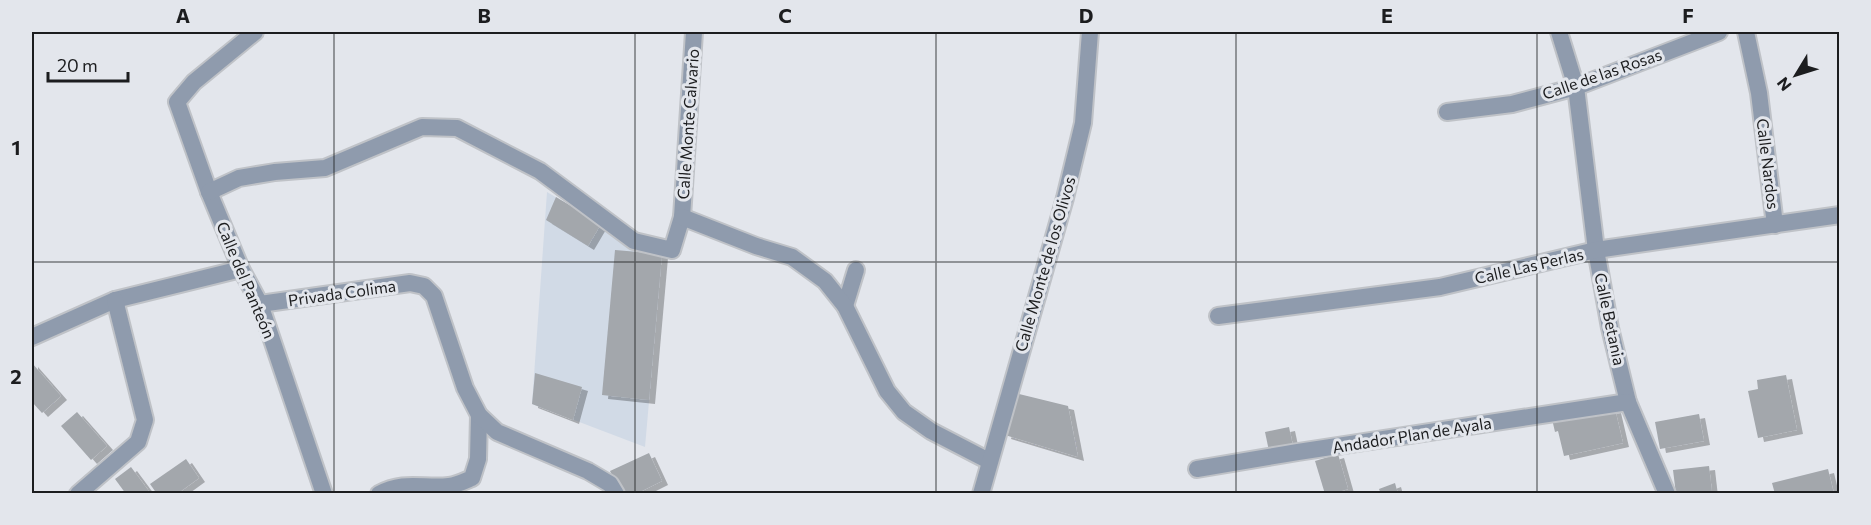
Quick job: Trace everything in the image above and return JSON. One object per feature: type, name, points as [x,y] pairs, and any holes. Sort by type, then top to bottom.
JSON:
[{"type":"street","name":"Calle del Panteón","points":[[255,32],[194,82],[177,102],[209,192],[241,269],[260,304],[324,494]]},
{"type":"street","name":"Calle Monte Calvario","points":[[209,192],[239,178],[275,172],[325,168],[422,127],[457,128],[540,171],[634,241],[672,250],[682,217],[694,32]]},
{"type":"street","name":"Calle Monte de los Olivos","points":[[981,494],[1065,198],[1083,123],[1090,32]]},
{"type":"street","name":"Calle Betania","points":[[1559,32],[1576,87],[1596,250],[1610,328],[1628,402],[1667,494]]},
{"type":"street","name":"Calle de las Rosas","points":[[1447,112],[1512,104],[1576,87],[1719,32]]},
{"type":"street","name":"Calle Nardos","points":[[1746,32],[1759,93],[1775,225]]},
{"type":"street","name":"Calle Las Perlas","points":[[1218,316],[1440,287],[1596,250],[1839,215]]},
{"type":"street","points":[[682,217],[756,246],[792,257],[825,281],[844,306],[887,391],[904,412],[931,431],[990,460]]},
{"type":"street","points":[[32,337],[115,300],[241,269]]},
{"type":"street","points":[[844,306],[855,270]]},
{"type":"street","name":"Privada Colima","points":[[260,304],[410,283],[424,286],[434,296],[465,388],[479,415]]},
{"type":"street","points":[[78,494],[138,442],[145,420],[115,300]]},
{"type":"street","name":"Andador Plan de Ayala","points":[[1197,470],[1298,452],[1628,402]]},
{"type":"street","points":[[379,494],[390,488],[413,485],[449,486],[472,478],[478,459],[479,415]]},
{"type":"street","points":[[479,415],[497,432],[588,471],[610,484],[616,494]]},
{"type":"shaded area","points":[[547,192],[601,224],[662,254],[645,447],[532,404]]},
{"type":"building","points":[[556,197],[601,224],[588,246],[546,220]]},
{"type":"building","points":[[615,250],[662,254],[649,400],[602,395]]},
{"type":"building","points":[[32,363],[61,396],[42,413],[32,402]]},
{"type":"building","points":[[535,373],[582,387],[573,420],[532,404]]},
{"type":"building","points":[[1786,375],[1797,430],[1758,438],[1748,391],[1758,389],[1757,380]]},
{"type":"building","points":[[1015,393],[1068,406],[1078,457],[1005,435]]},
{"type":"building","points":[[1615,409],[1623,443],[1564,456],[1558,431],[1555,432],[1552,419]]},
{"type":"building","points":[[77,412],[107,446],[91,460],[61,426]]},
{"type":"building","points":[[1699,414],[1704,441],[1660,449],[1655,422]]},
{"type":"building","points":[[1289,427],[1293,446],[1269,451],[1265,432]]},
{"type":"building","points":[[649,453],[662,481],[636,494],[621,494],[610,471]]},
{"type":"building","points":[[1338,454],[1348,489],[1325,494],[1315,461]]},
{"type":"building","points":[[186,459],[199,478],[177,494],[157,494],[150,484]]},
{"type":"building","points":[[1709,466],[1712,492],[1676,494],[1673,470]]},
{"type":"building","points":[[131,467],[151,494],[126,494],[115,479]]},
{"type":"building","points":[[1828,469],[1834,494],[1775,494],[1772,483]]},
{"type":"building","points":[[1395,483],[1398,494],[1381,494],[1379,489]]}]
